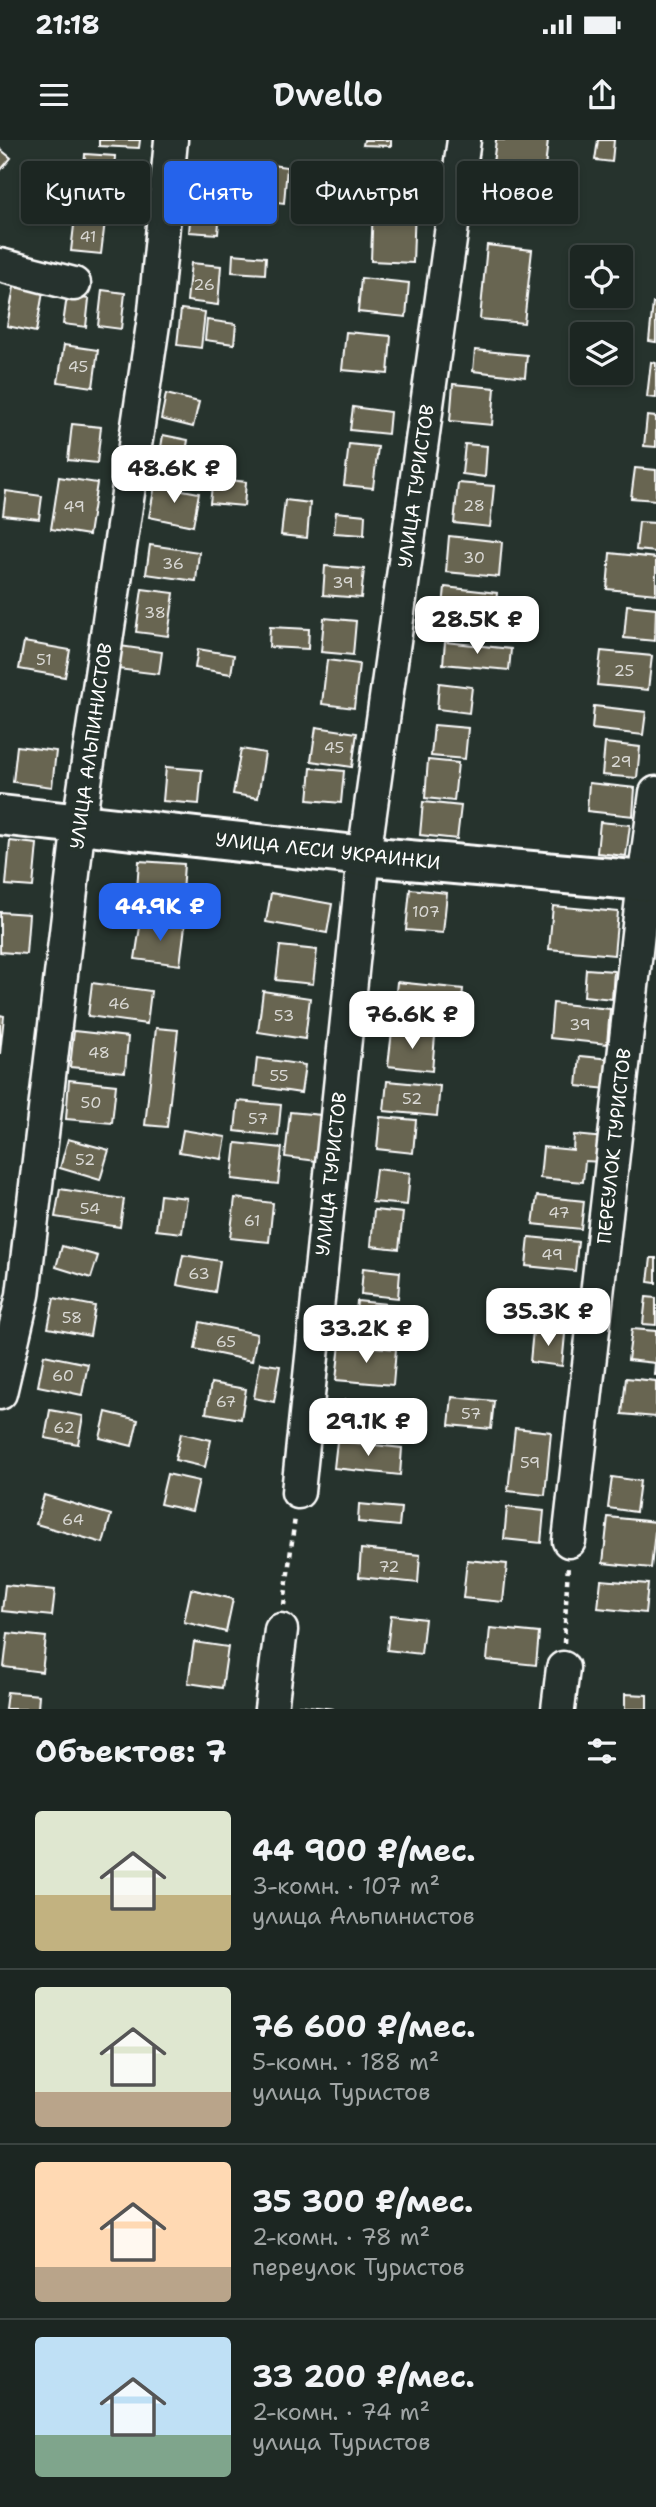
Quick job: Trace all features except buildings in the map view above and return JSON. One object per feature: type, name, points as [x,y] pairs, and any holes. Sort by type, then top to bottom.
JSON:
[{"type":"main road","name":"УЛИЦА ЛЕСИ УКРАИНКИ","points":[[0,815],[364,856],[650,882]]},
{"type":"street","name":"УЛИЦА АЛЬПИНИСТОВ","points":[[0,1393],[23,1295],[79,823],[155,311],[171,140]]},
{"type":"street","name":"УЛИЦА ТУРИСТОВ","points":[[298,1492],[364,856],[464,140]]},
{"type":"street","points":[[0,265],[74,284]]},
{"type":"street","name":"ПЕРЕУЛОК ТУРИСТОВ","points":[[569,1541],[650,882],[656,793]]},
{"type":"street","points":[[271,1709],[281,1630]]},
{"type":"street","points":[[558,1709],[563,1668]]},
{"type":"path","points":[[281,1630],[298,1492]]},
{"type":"path","points":[[563,1668],[569,1541]]}]
